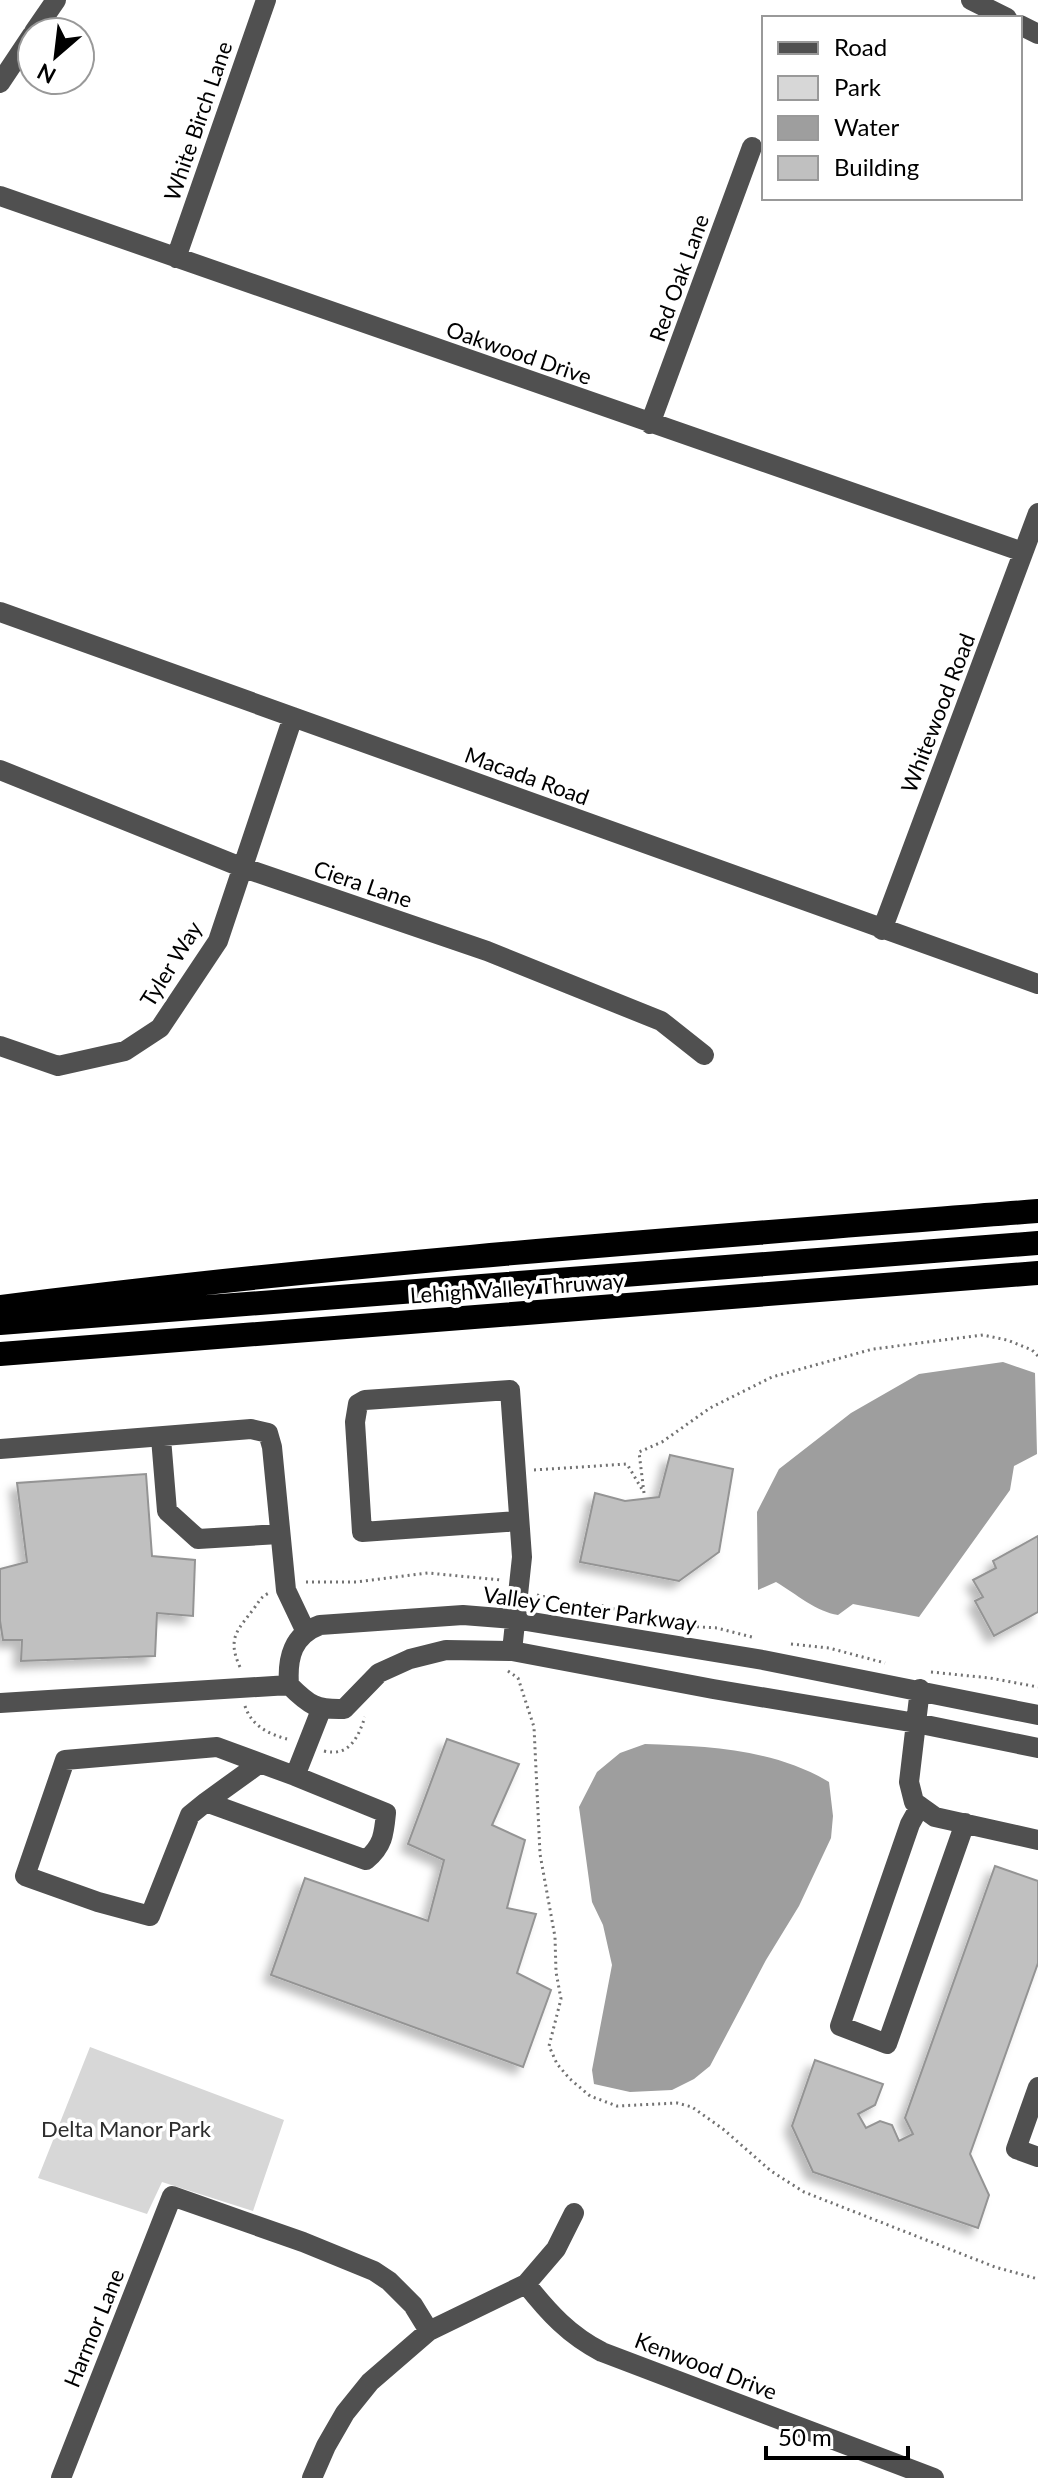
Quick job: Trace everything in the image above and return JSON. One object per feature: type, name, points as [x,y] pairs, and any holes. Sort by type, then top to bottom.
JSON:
[{"type":"highway","points":[[0,1307],[514,1251],[1035,1211]]},
{"type":"highway","name":"Lehigh Valley Thruway","points":[[0,1323],[1038,1243]]},
{"type":"highway","name":"Lehigh Valley Thruway","points":[[0,1354],[1038,1273]]},
{"type":"street","name":"White Birch Lane","points":[[176,258],[266,0]]},
{"type":"street","points":[[971,0],[1003,16]]},
{"type":"street","points":[[0,83],[16,59]]},
{"type":"street","name":"Red Oak Lane","points":[[650,424],[752,147]]},
{"type":"street","name":"Oakwood Drive","points":[[0,196],[1023,552]]},
{"type":"street","name":"Whitewood Road","points":[[882,930],[1038,513]]},
{"type":"street","name":"Macada Road","points":[[0,612],[1038,984]]},
{"type":"street","name":"Tyler Way","points":[[0,1046],[58,1066],[125,1051],[160,1028],[218,941],[293,717]]},
{"type":"street","name":"Ciera Lane","points":[[0,770],[241,867],[487,951],[661,1021],[704,1055]]},
{"type":"street","points":[[512,1651],[522,1557],[510,1390],[365,1400],[358,1404],[355,1422],[362,1532],[519,1521]]},
{"type":"street","points":[[0,1449],[251,1429],[268,1433],[286,1590],[305,1630],[291,1651],[289,1685],[321,1710],[344,1709],[379,1673],[410,1659],[446,1650],[512,1651],[916,1723],[1038,1748]]},
{"type":"street","points":[[161,1438],[167,1511],[198,1539],[279,1534]]},
{"type":"street","name":"Valley Center Parkway","points":[[305,1630],[320,1625],[401,1618],[463,1615],[514,1619],[763,1660],[921,1680],[940,1696],[1038,1715]]},
{"type":"street","points":[[921,1680],[909,1782],[914,1802],[935,1817],[1038,1840]]},
{"type":"street","points":[[0,1703],[289,1685]]},
{"type":"street","points":[[295,1776],[321,1710]]},
{"type":"street","points":[[206,1802],[366,1860],[378,1850],[385,1830],[386,1813],[295,1776],[217,1747],[65,1760],[25,1876],[98,1902],[150,1916],[190,1815],[206,1802],[260,1763]]},
{"type":"street","points":[[920,1806],[910,1824],[840,2026],[887,2044],[965,1823]]},
{"type":"street","points":[[1038,2087],[1016,2149],[1038,2157]]},
{"type":"street","name":"Harmor Lane","points":[[61,2478],[172,2196],[303,2242],[374,2271],[413,2305],[429,2331]]},
{"type":"street","points":[[312,2478],[345,2413],[370,2382],[429,2331],[526,2284],[556,2249],[574,2213]]},
{"type":"street","name":"Kenwood Drive","points":[[526,2284],[553,2318],[583,2342],[602,2352],[934,2478]]},
{"type":"path","points":[[514,1472],[627,1464],[644,1493],[639,1452],[662,1442],[710,1408],[772,1377],[873,1349],[983,1335],[1007,1340],[1032,1350],[1038,1356]]},
{"type":"path","points":[[366,1715],[359,1736],[344,1749],[332,1753],[272,1734],[253,1722],[243,1699],[243,1677],[236,1659],[235,1634],[260,1598],[303,1582],[356,1582],[428,1573],[503,1581],[518,1590],[556,1601],[600,1605],[669,1624]]},
{"type":"path","points":[[684,1626],[731,1630],[761,1641]]},
{"type":"path","points":[[778,1644],[829,1648],[887,1663]]},
{"type":"path","points":[[496,1668],[509,1671],[518,1678],[534,1727],[540,1854],[555,1937],[561,1999],[549,2046],[557,2064],[590,2096],[617,2106],[677,2103],[692,2107],[723,2129],[771,2171],[804,2192],[995,2267],[1038,2279]]},
{"type":"path","points":[[921,1680],[958,1674],[1038,1687]]},
{"type":"green space","name":"Delta Manor Park","points":[[90,2047],[284,2120],[253,2211],[162,2182],[147,2214],[38,2178]]},
{"type":"water","points":[[1003,1362],[1035,1373],[1037,1454],[1014,1466],[1010,1490],[919,1617],[853,1604],[838,1615],[814,1606],[776,1582],[758,1590],[757,1512],[779,1469],[851,1413],[919,1374]]},
{"type":"water","points":[[645,1744],[740,1751],[786,1762],[829,1782],[833,1816],[831,1838],[799,1906],[766,1960],[710,2066],[694,2079],[672,2090],[630,2092],[594,2084],[592,2070],[612,1965],[603,1925],[592,1902],[579,1807],[597,1772],[620,1753]]},
{"type":"building","points":[[670,1455],[733,1469],[719,1552],[679,1581],[580,1562],[595,1493],[625,1501],[659,1497]]},
{"type":"building","points":[[146,1474],[152,1556],[195,1560],[193,1616],[157,1613],[155,1656],[21,1661],[22,1640],[3,1640],[0,1621],[0,1569],[27,1562],[17,1483]]},
{"type":"building","points":[[1038,1536],[1038,1612],[994,1636],[975,1601],[983,1597],[973,1580],[996,1568],[993,1561]]},
{"type":"building","points":[[447,1739],[519,1764],[492,1825],[525,1840],[507,1908],[536,1914],[517,1973],[551,1990],[523,2067],[271,1975],[305,1878],[428,1921],[444,1860],[408,1844]]},
{"type":"building","points":[[995,1866],[1038,1881],[1038,1963],[970,2154],[989,2195],[978,2228],[813,2172],[792,2126],[815,2060],[883,2084],[875,2105],[858,2114],[866,2128],[880,2121],[892,2125],[899,2141],[913,2134],[905,2118]]}]
